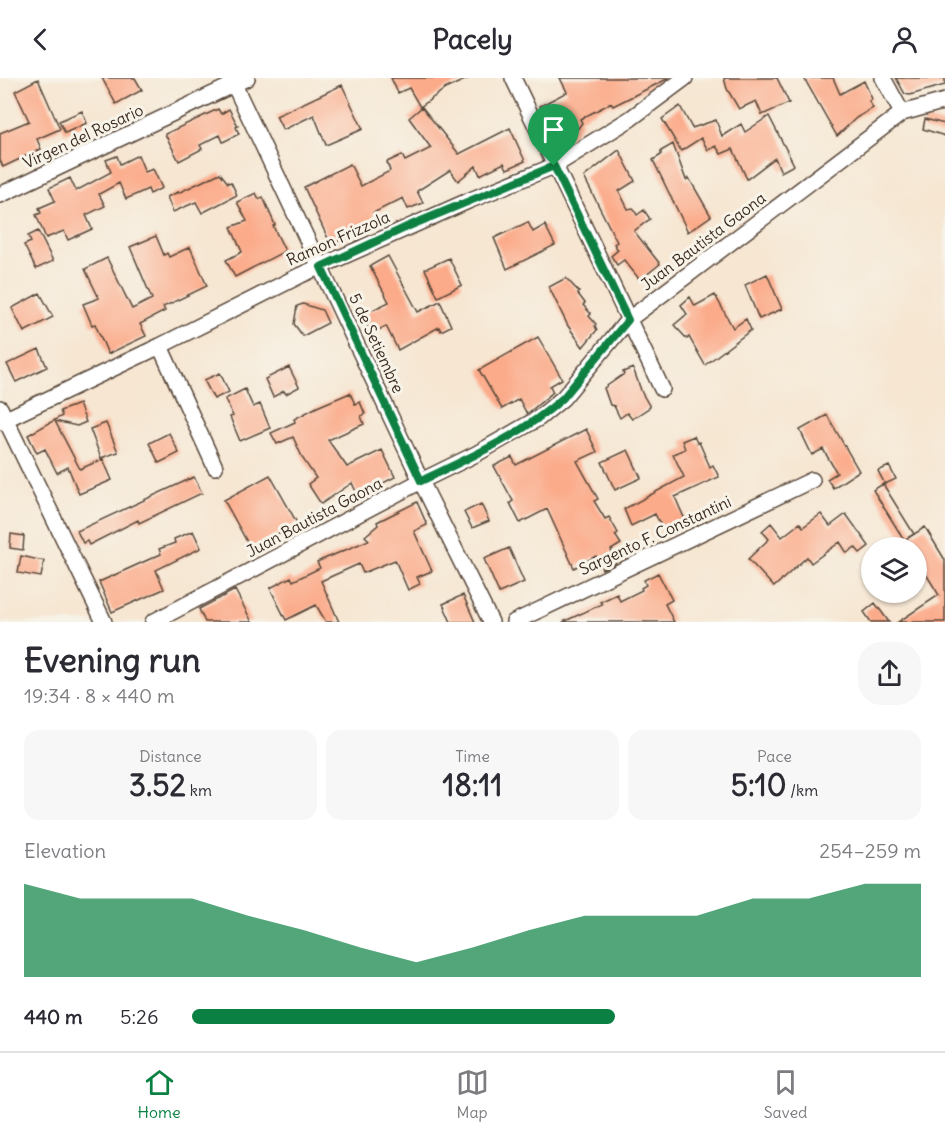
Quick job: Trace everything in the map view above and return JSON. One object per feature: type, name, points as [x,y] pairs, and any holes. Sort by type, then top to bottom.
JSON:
[{"type":"street","points":[[513,78],[662,389]]},
{"type":"street","name":"Ramon Frizzola","points":[[2,417],[160,346],[300,274],[554,166],[630,119],[686,78]]},
{"type":"street","points":[[883,78],[902,113]]},
{"type":"street","name":"Virgen del Rosario","points":[[0,195],[237,80]]},
{"type":"street","name":"5 de Setiembre","points":[[237,80],[421,481],[491,622]]},
{"type":"street","name":"Juan Bautista Gaona","points":[[153,622],[476,454],[552,409],[628,320],[902,113],[945,101]]},
{"type":"street","points":[[160,346],[215,467]]},
{"type":"street","points":[[2,417],[104,622]]},
{"type":"street","name":"Sargento F. Constantini","points":[[514,622],[812,480]]},
{"type":"building","points":[[102,78],[135,78],[142,90],[116,104]]},
{"type":"building","points":[[391,78],[469,78],[445,89],[420,107],[409,88],[398,93]]},
{"type":"building","points":[[560,78],[669,78],[613,106],[611,103],[580,119],[582,123],[570,139],[560,131],[555,134],[540,106],[567,92]]},
{"type":"building","points":[[724,78],[777,78],[789,103],[762,115],[756,101],[739,109],[727,89]]},
{"type":"building","points":[[804,78],[833,78],[840,94],[864,81],[872,99],[869,101],[873,108],[856,118],[837,136]]},
{"type":"building","points":[[896,78],[945,78],[945,85],[910,95],[905,94]]},
{"type":"building","points":[[38,79],[60,129],[37,139],[41,149],[3,167],[0,160],[0,133],[29,121],[15,91]]},
{"type":"building","points":[[342,85],[363,129],[326,145],[314,115],[283,130],[276,116]]},
{"type":"building","points":[[680,106],[692,128],[716,120],[722,136],[741,124],[745,132],[769,116],[794,165],[781,172],[775,158],[747,179],[733,149],[721,154],[716,146],[708,150],[701,138],[681,151],[662,119]]},
{"type":"building","points":[[422,107],[459,154],[510,128],[525,161],[507,169],[504,163],[480,175],[476,166],[458,181],[450,170],[417,191],[423,203],[408,209],[403,198],[373,213],[378,222],[331,245],[304,187],[350,164],[361,186],[390,171],[387,162],[402,155],[405,161],[431,148],[409,118]]},
{"type":"building","points":[[218,109],[221,114],[229,109],[238,126],[236,127],[239,134],[223,142],[220,135],[200,145],[202,149],[179,161],[165,134]]},
{"type":"building","points":[[82,111],[87,123],[65,133],[59,121]]},
{"type":"building","points":[[925,119],[945,124],[945,136],[923,129]]},
{"type":"building","points":[[673,144],[686,180],[689,178],[711,216],[688,232],[653,160],[661,155],[661,151]]},
{"type":"building","points":[[619,150],[635,181],[619,191],[628,209],[633,208],[637,215],[644,210],[650,219],[634,231],[660,264],[640,280],[624,260],[617,265],[611,256],[618,250],[614,244],[617,242],[584,177]]},
{"type":"building","points":[[138,155],[145,172],[153,169],[162,188],[150,194],[148,189],[126,199],[119,183],[99,194],[105,206],[86,215],[92,229],[68,240],[64,231],[46,238],[36,215],[41,213],[39,208],[55,201],[49,188],[70,178],[76,191],[111,172],[106,160],[117,156],[120,164]]},
{"type":"building","points":[[220,173],[228,183],[231,182],[237,195],[202,213],[196,202],[173,212],[167,197]]},
{"type":"building","points":[[256,193],[259,199],[263,197],[285,251],[235,277],[226,260],[242,252],[231,227],[247,221],[237,202]]},
{"type":"building","points":[[528,222],[533,232],[545,225],[555,245],[507,269],[494,238]]},
{"type":"building","points":[[38,231],[53,261],[36,269],[24,245],[31,242],[28,236]]},
{"type":"building","points":[[156,236],[164,255],[167,253],[169,257],[190,247],[207,286],[163,307],[165,311],[140,324],[146,336],[108,354],[83,304],[99,298],[85,269],[107,258],[132,309],[152,299],[130,247]]},
{"type":"building","points":[[388,256],[418,312],[440,301],[451,326],[441,331],[439,327],[398,350],[386,326],[371,334],[366,324],[370,321],[366,313],[389,302],[370,266]]},
{"type":"building","points":[[449,258],[462,285],[438,297],[425,269]]},
{"type":"building","points":[[767,274],[782,309],[759,319],[745,285]]},
{"type":"building","points":[[566,278],[579,292],[578,294],[585,303],[583,305],[596,324],[597,330],[583,347],[568,326],[549,287]]},
{"type":"building","points":[[40,293],[53,317],[24,332],[12,308]]},
{"type":"building","points":[[715,295],[733,328],[746,319],[751,330],[705,365],[689,337],[687,339],[674,325],[687,314],[681,305],[690,297],[695,306]]},
{"type":"building","points":[[303,304],[322,310],[328,323],[303,336],[294,324],[297,306]]},
{"type":"building","points":[[538,337],[562,379],[550,386],[553,392],[527,414],[519,399],[502,409],[479,370]]},
{"type":"building","points":[[39,349],[47,367],[16,382],[7,364]]},
{"type":"building","points":[[289,367],[299,387],[286,394],[284,391],[273,397],[265,379]]},
{"type":"building","points":[[633,368],[650,407],[632,419],[627,413],[620,418],[614,406],[610,405],[604,388],[624,374],[623,372]]},
{"type":"building","points":[[220,373],[229,392],[214,399],[204,380]]},
{"type":"building","points":[[245,389],[253,407],[260,404],[270,428],[240,441],[230,417],[233,416],[225,399]]},
{"type":"building","points":[[350,393],[355,404],[360,402],[365,414],[361,416],[364,424],[328,440],[347,467],[382,450],[395,477],[358,496],[352,483],[321,504],[308,484],[316,478],[303,459],[293,437],[277,444],[271,433],[295,422],[294,419],[317,407]]},
{"type":"building","points":[[79,404],[86,422],[77,426],[55,421],[80,469],[103,459],[112,480],[79,494],[68,467],[57,473],[45,449],[37,453],[28,435],[62,416],[60,411]]},
{"type":"building","points":[[827,415],[859,471],[833,488],[827,479],[837,473],[823,449],[812,455],[800,430]]},
{"type":"building","points":[[106,423],[118,452],[101,458],[90,429]]},
{"type":"building","points":[[586,429],[597,452],[577,461],[598,499],[594,501],[605,519],[609,517],[618,533],[615,535],[621,544],[611,550],[616,563],[602,569],[596,556],[574,568],[547,509],[520,523],[510,503],[513,501],[494,466],[512,457],[516,465]]},
{"type":"building","points":[[169,433],[179,453],[159,463],[149,443]]},
{"type":"building","points":[[694,436],[710,467],[713,465],[719,477],[675,497],[686,522],[665,533],[655,514],[631,526],[624,509],[684,477],[673,454],[685,449],[682,441]]},
{"type":"building","points":[[628,450],[641,478],[615,490],[602,462]]},
{"type":"building","points":[[889,466],[896,479],[885,484],[878,471]]},
{"type":"building","points":[[270,475],[297,523],[251,549],[224,500]]},
{"type":"building","points":[[194,477],[202,493],[139,523],[138,520],[89,545],[87,541],[83,543],[77,531]]},
{"type":"building","points":[[883,484],[914,534],[902,537],[873,490]]},
{"type":"building","points":[[417,502],[427,525],[414,531],[432,571],[417,577],[420,584],[408,590],[395,560],[363,573],[359,564],[321,581],[339,622],[326,622],[316,605],[286,620],[270,588],[291,577],[293,581],[320,568],[317,562],[369,540],[365,536],[378,525],[377,522]]},
{"type":"building","points":[[481,504],[489,521],[472,528],[464,512]]},
{"type":"building","points":[[821,514],[830,526],[846,514],[863,537],[861,552],[855,547],[847,553],[840,542],[811,563],[807,557],[774,587],[748,559],[769,539],[762,531],[771,523],[782,537],[800,523],[803,527]]},
{"type":"building","points":[[925,527],[945,560],[945,622],[898,622],[939,595],[927,576],[927,537],[910,537]]},
{"type":"building","points":[[193,531],[201,548],[156,570],[164,589],[112,612],[99,582],[161,554],[159,549],[175,543],[174,539]]},
{"type":"building","points":[[11,534],[24,536],[23,550],[10,548]]},
{"type":"building","points":[[509,548],[524,582],[499,593],[484,559]]},
{"type":"building","points":[[21,556],[44,561],[41,577],[18,573]]},
{"type":"building","points":[[658,573],[672,600],[665,604],[674,622],[563,622],[602,604],[600,602],[617,594],[620,601],[642,590],[641,588],[646,585],[644,580]]},
{"type":"building","points":[[235,590],[252,622],[205,622],[199,609]]},
{"type":"building","points":[[463,595],[475,622],[451,622],[443,604]]},
{"type":"building","points":[[875,603],[889,622],[871,622],[864,612]]},
{"type":"route","points":[[554,166],[628,320],[552,409],[476,454],[421,481],[321,267],[409,226],[554,166]]}]
